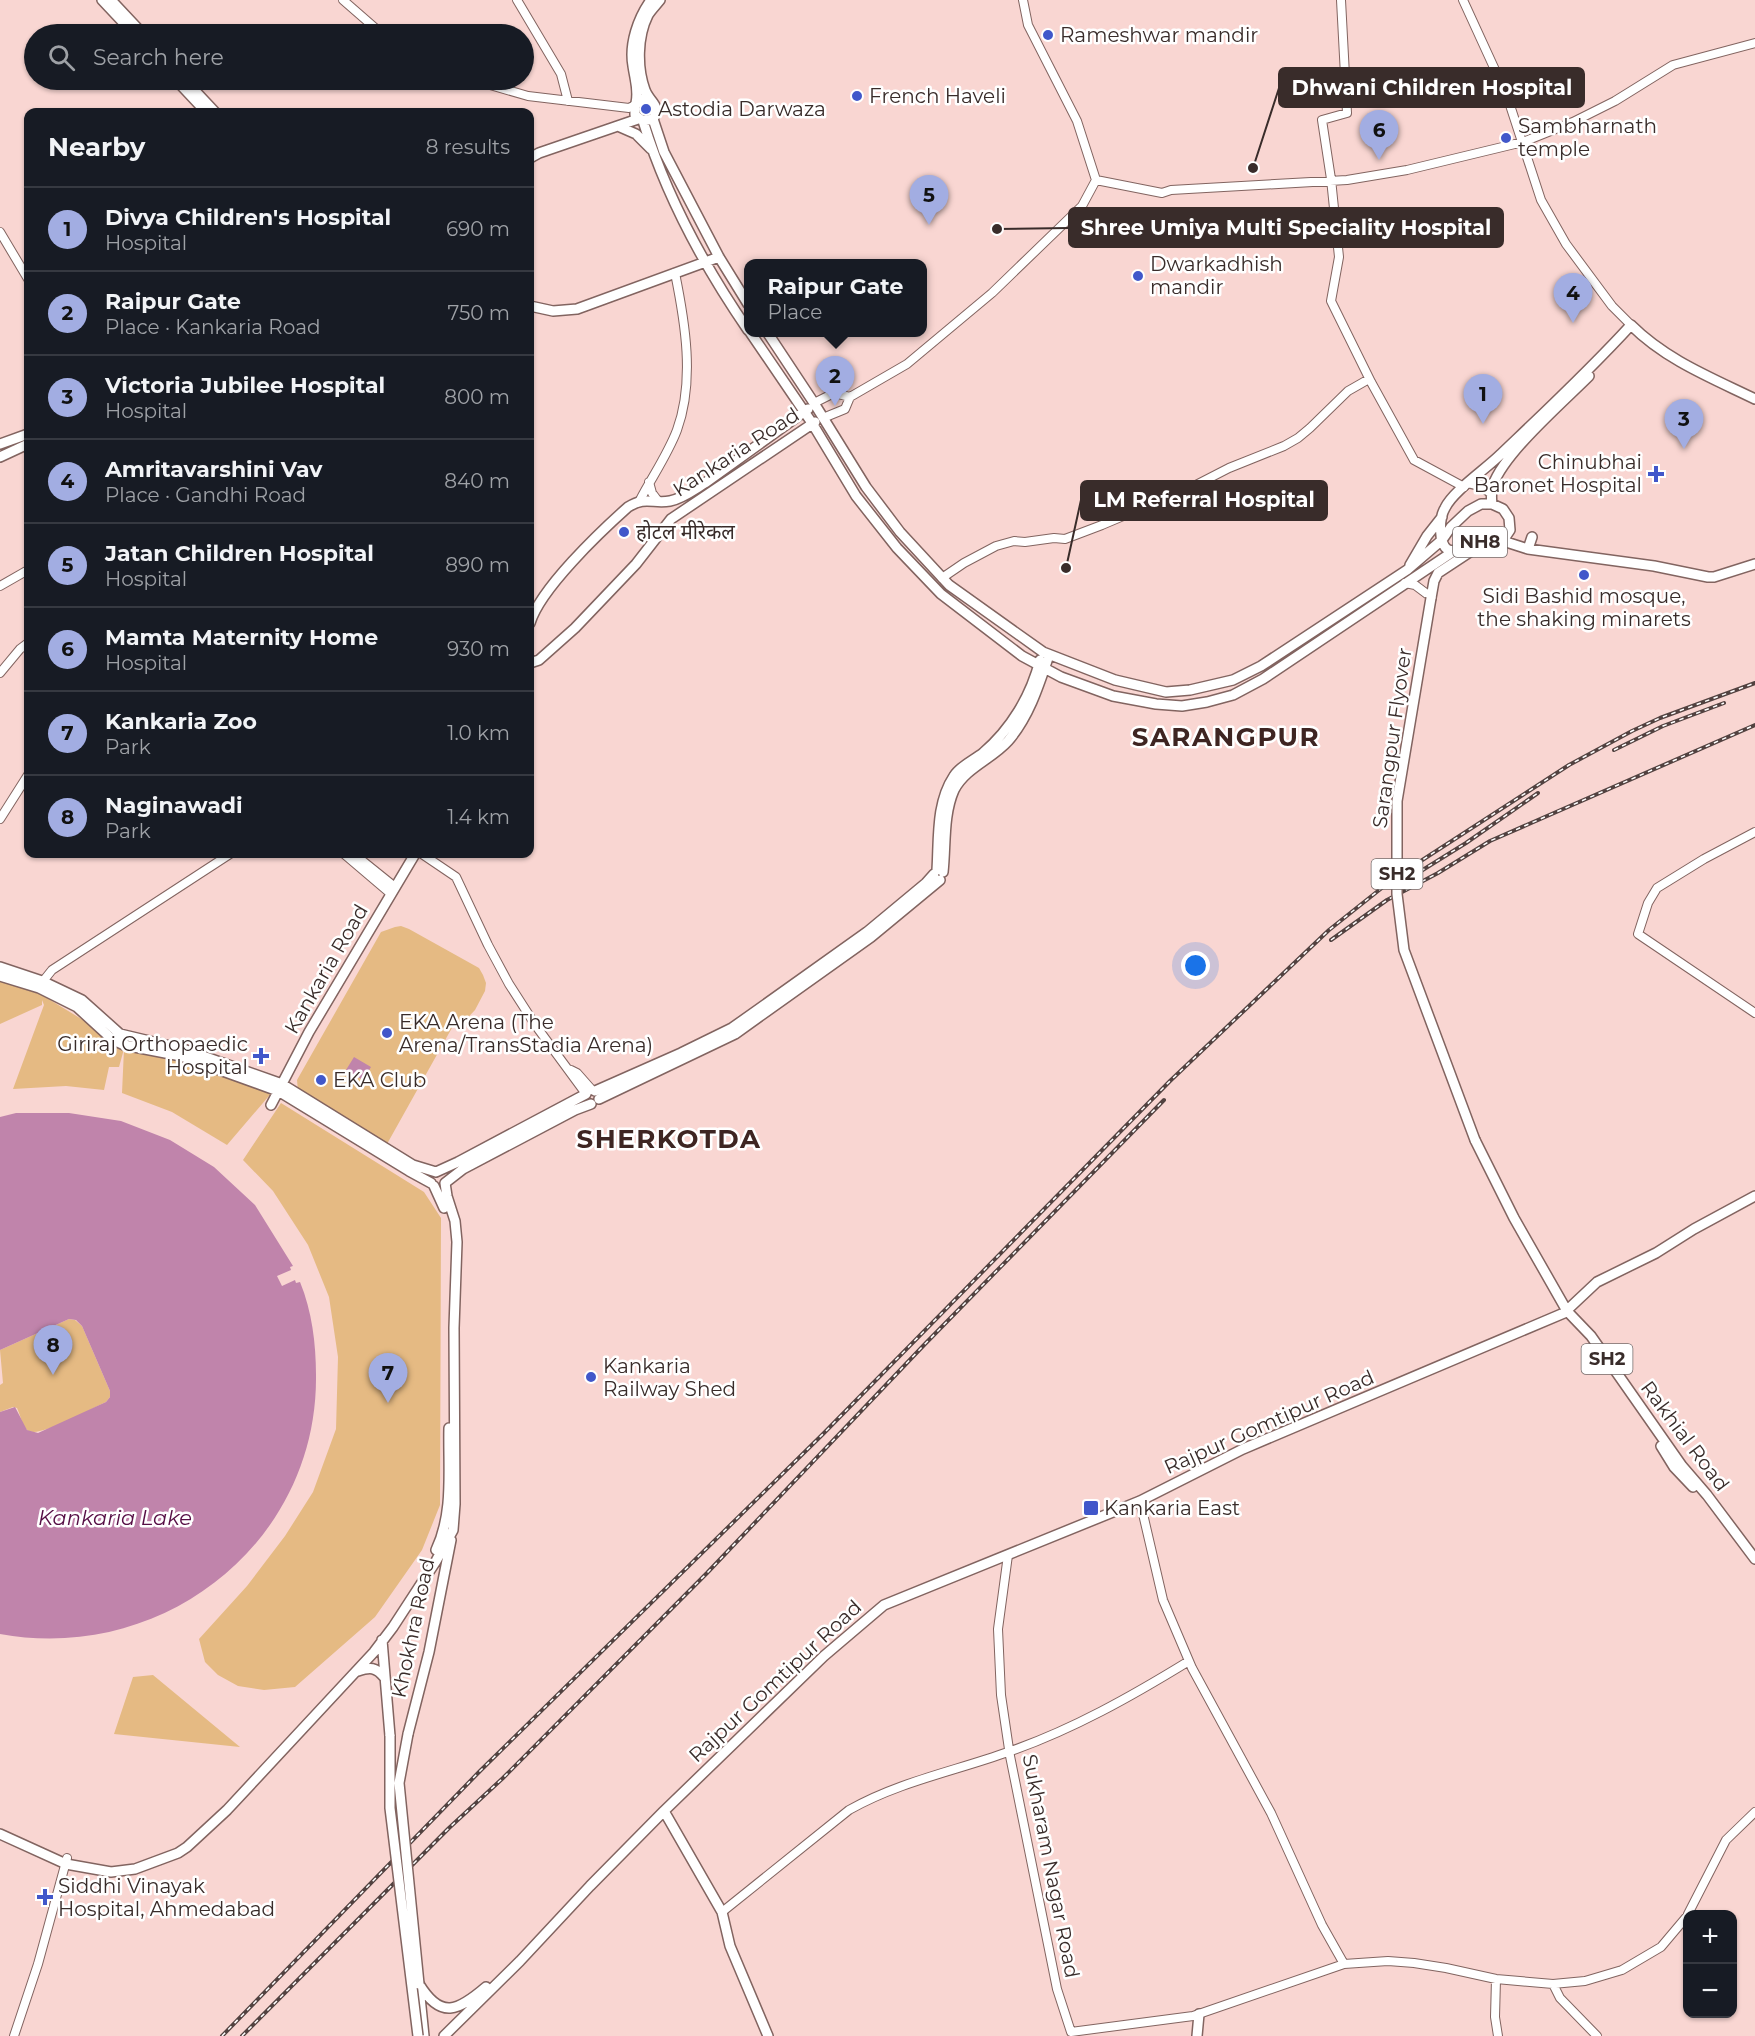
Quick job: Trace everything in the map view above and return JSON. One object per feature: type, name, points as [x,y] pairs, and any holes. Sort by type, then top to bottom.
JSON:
[{"type":"main road","points":[[102,0],[125,24]]},
{"type":"main road","points":[[111,0],[134,24]]},
{"type":"main road","points":[[651,0],[642,12],[634,37],[632,63],[639,92],[634,111],[641,120],[652,151],[705,263],[744,323]]},
{"type":"main road","points":[[660,0],[648,15],[641,38],[639,63],[645,91],[657,107],[653,119],[664,152],[719,257],[744,298]]},
{"type":"main road","points":[[186,90],[203,108]]},
{"type":"main road","points":[[194,90],[211,108]]},
{"type":"main road","points":[[635,104],[642,99],[650,99]]},
{"type":"main road","points":[[534,156],[641,120],[653,119]]},
{"type":"main road","points":[[620,127],[636,134],[652,151]]},
{"type":"main road","points":[[534,307],[554,311],[578,309],[719,257]]},
{"type":"main road","points":[[1634,328],[1646,340],[1693,370],[1755,399]]},
{"type":"main road","points":[[770,337],[866,487],[900,531],[949,585],[1046,653],[1115,680],[1166,692],[1212,686],[1233,680],[1261,666],[1407,570],[1442,540],[1442,517],[1450,500],[1634,328]]},
{"type":"main road","points":[[1492,504],[1493,483],[1508,459],[1634,328]]},
{"type":"main road","points":[[753,337],[812,423],[856,496],[897,548],[941,594],[1022,656],[1042,668],[1113,696],[1182,705],[1207,702],[1233,695],[1263,679],[1454,551]]},
{"type":"main road","points":[[534,612],[557,579],[611,522],[640,500],[671,501],[705,483],[814,403]]},
{"type":"main road","name":"Kankaria Road","points":[[540,660],[613,590],[671,519],[812,423],[823,418]]},
{"type":"main road","points":[[0,444],[24,435]]},
{"type":"main road","points":[[0,457],[24,446]]},
{"type":"main road","points":[[1467,485],[1483,486],[1491,493]]},
{"type":"main road","points":[[658,501],[671,519]]},
{"type":"main road","name":"NH8","points":[[1481,504],[1492,504],[1503,510],[1509,518],[1510,530],[1506,537],[1463,546],[1454,551],[1445,548],[1442,540],[1450,527],[1468,510],[1481,504]]},
{"type":"main road","points":[[1407,570],[1427,536],[1442,517]]},
{"type":"main road","points":[[1528,549],[1532,537]]},
{"type":"main road","points":[[1435,576],[1487,540]]},
{"type":"main road","points":[[1500,540],[1528,549],[1654,566],[1708,577],[1755,564]]},
{"type":"main road","name":"Sarangpur Flyover","points":[[1432,550],[1435,576],[1429,596],[1397,801],[1397,894],[1404,950],[1476,1144]]},
{"type":"main road","points":[[446,1565],[440,1549],[451,1510],[454,1280],[449,1222],[431,1175],[593,1095],[721,1037],[735,1034],[871,937],[938,874],[940,812],[947,788],[955,773],[1002,736],[1016,716],[1042,668],[1046,653]]},
{"type":"main road","points":[[534,662],[540,660]]},
{"type":"main road","points":[[534,665],[540,660]]},
{"type":"main road","points":[[391,889],[407,858]]},
{"type":"main road","points":[[271,1105],[305,1030],[412,858]]},
{"type":"main road","points":[[0,967],[40,984],[77,1006],[113,1040],[124,1045],[181,1056],[278,1087],[413,1165],[444,1173],[447,1196],[455,1221],[457,1242],[454,1280]]},
{"type":"main road","points":[[0,976],[40,984]]},
{"type":"main road","points":[[278,1087],[409,1171],[440,1187],[464,1169],[575,1110],[593,1095]]},
{"type":"main road","name":"Rakhial Road","points":[[1476,1144],[1566,1312],[1588,1340],[1674,1467],[1704,1498],[1755,1567]]},
{"type":"main road","name":"Rajpur Gomtipur Road","points":[[520,1961],[664,1811],[824,1656],[884,1605],[1140,1501],[1243,1449],[1566,1312],[1596,1282],[1656,1253],[1694,1229],[1755,1196]]},
{"type":"main road","name":"Rakhial Road","points":[[1566,1312],[1591,1336],[1682,1466],[1755,1559]]},
{"type":"main road","name":"Khokhra Road","points":[[424,2036],[399,1783],[408,1734],[429,1652],[453,1530],[451,1510]]},
{"type":"main road","points":[[0,1834],[66,1861],[111,1872],[131,1870],[159,1862],[188,1847],[227,1810],[356,1672],[453,1530]]},
{"type":"main road","points":[[0,1828],[66,1861],[111,1867],[158,1857],[176,1848],[223,1806],[382,1636]]},
{"type":"main road","name":"Khokhra Road","points":[[382,1636],[390,1736],[390,1808],[418,2036]]},
{"type":"main road","points":[[356,1672],[373,1668],[379,1670],[384,1677]]},
{"type":"main road","points":[[664,1811],[723,1912],[730,1946],[768,2036]]},
{"type":"main road","points":[[419,1984],[425,1995],[436,2005],[443,2008],[456,2008],[464,2005],[520,1961]]},
{"type":"main road","points":[[444,2036],[520,1961]]},
{"type":"main road","points":[[1197,2036],[1199,2014]]},
{"type":"street","points":[[343,0],[371,24]]},
{"type":"street","points":[[517,0],[531,24]]},
{"type":"street","points":[[823,418],[845,409],[850,397],[908,364],[983,301],[1082,206],[1096,180],[1077,122],[1028,25],[1023,0]]},
{"type":"street","points":[[1341,0],[1347,113],[1322,120],[1339,257],[1331,301],[1369,379],[1414,460],[1467,485]]},
{"type":"street","points":[[1463,0],[1508,96],[1541,200],[1566,244],[1612,306],[1634,328]]},
{"type":"street","points":[[534,29],[561,74],[568,101]]},
{"type":"street","points":[[1096,180],[1162,193],[1171,190],[1331,179],[1347,180],[1407,170],[1523,142],[1573,122],[1615,101],[1673,65],[1755,43]]},
{"type":"street","points":[[507,90],[528,96],[629,108],[635,104]]},
{"type":"street","points":[[0,232],[24,272]]},
{"type":"street","points":[[640,500],[677,429],[684,396],[688,357],[675,273]]},
{"type":"street","points":[[942,578],[964,562],[996,546],[1014,541],[1065,539],[1284,446],[1330,411],[1348,391],[1369,379]]},
{"type":"street","points":[[814,403],[834,393],[850,397]]},
{"type":"street","points":[[649,482],[652,493],[658,501]]},
{"type":"street","points":[[0,586],[24,572]]},
{"type":"street","points":[[1406,583],[1415,585],[1429,596]]},
{"type":"street","points":[[0,673],[24,646]]},
{"type":"street","points":[[0,819],[24,781]]},
{"type":"street","points":[[1755,832],[1704,859],[1657,888],[1648,903],[1638,934],[1755,1013]]},
{"type":"street","points":[[40,984],[51,970],[224,858]]},
{"type":"street","points":[[349,858],[391,889]]},
{"type":"street","points":[[358,858],[391,889]]},
{"type":"street","points":[[428,858],[456,877],[509,984],[536,1026],[593,1095]]},
{"type":"street","points":[[1140,1501],[1163,1600],[1189,1661],[1271,1813],[1322,1925],[1344,1964]]},
{"type":"street","name":"Sukharam Nagar Road","points":[[1008,1555],[998,1629],[1001,1695],[1010,1752],[1057,1989],[1071,2032],[1199,2014]]},
{"type":"street","points":[[723,1912],[849,1810],[871,1798],[1010,1752],[1094,1714],[1189,1661]]},
{"type":"street","points":[[1691,1910],[1726,1840],[1755,1812]]},
{"type":"street","points":[[14,2036],[39,1964],[66,1861]]},
{"type":"street","points":[[1199,2014],[1344,1964],[1388,1961],[1446,1968],[1496,1979],[1553,1984],[1585,1981],[1622,1970],[1661,1947],[1683,1921]]},
{"type":"street","points":[[1496,1979],[1495,2017],[1498,2036]]},
{"type":"street","points":[[1553,1984],[1560,1998],[1597,2036]]},
{"type":"shaded area","name":"EKA Arena (The Arena/TransStadia Arena)","points":[[401,926],[479,968],[486,983],[485,991],[475,1010],[458,1028],[453,1026],[387,1144],[298,1091],[297,1080],[381,932]]},
{"type":"shaded area","points":[[0,981],[42,995],[124,1045],[274,1090],[227,1145],[172,1112],[122,1093],[124,1049],[119,1067],[109,1067],[104,1090],[66,1086],[13,1089],[44,1005],[42,1000],[42,1005],[0,1024]]},
{"type":"shaded area","points":[[281,1103],[424,1192],[441,1218],[440,1505],[422,1550],[375,1617],[295,1687],[264,1690],[238,1686],[218,1675],[205,1662],[199,1639],[247,1586],[285,1536],[313,1492],[336,1429],[338,1357],[329,1297],[308,1245],[273,1191],[243,1160]]},
{"type":"shaded area","points":[[69,1319],[75,1320],[82,1326],[110,1391],[110,1397],[106,1402],[53,1427],[42,1431],[27,1430],[17,1408],[13,1407],[0,1412],[0,1385],[3,1383],[0,1350]]},
{"type":"shaded area","points":[[153,1675],[240,1747],[114,1734],[133,1677]]},
{"type":"water","points":[[354,1057],[371,1067],[363,1080],[346,1070]]},
{"type":"water","name":"Kankaria Lake","points":[[16,1113],[69,1113],[121,1121],[170,1140],[214,1167],[255,1205],[293,1266],[290,1267],[291,1270],[277,1276],[282,1286],[295,1280],[296,1283],[300,1282],[310,1316],[316,1375],[310,1436],[290,1491],[260,1539],[219,1579],[172,1610],[118,1630],[60,1638],[0,1634],[0,1412],[15,1407],[27,1430],[38,1433],[106,1402],[110,1397],[110,1391],[82,1326],[76,1320],[69,1319],[0,1350],[0,1117]]},
{"type":"railway","points":[[222,2036],[480,1771],[823,1434],[1170,1081],[1329,930],[1393,879],[1569,765],[1660,718],[1755,683]]},
{"type":"railway","points":[[1614,750],[1663,726],[1724,703]]},
{"type":"railway","points":[[1331,940],[1387,900],[1438,873],[1490,841],[1755,725]]},
{"type":"railway","points":[[1413,876],[1466,843],[1538,793]]},
{"type":"railway","points":[[242,2036],[707,1573],[924,1345],[1164,1100]]},
{"type":"place","name":"Rameshwar mandir","points":[[1048,35]]},
{"type":"place","name":"French Haveli","points":[[857,96]]},
{"type":"place","name":"Astodia Darwaza","points":[[646,109]]},
{"type":"place","name":"Sambharnath temple","points":[[1506,138]]},
{"type":"place","name":"Mamta Maternity Home","points":[[1379,160]]},
{"type":"place","name":"Dhwani Children Hospital","points":[[1253,168]]},
{"type":"place","name":"Jatan Children Hospital","points":[[929,225]]},
{"type":"place","name":"Shree Umiya Multi Speciality Hospital","points":[[997,229]]},
{"type":"place","name":"Dwarkadhish mandir","points":[[1138,276]]},
{"type":"place","name":"Amritavarshini Vav","points":[[1573,323]]},
{"type":"place","name":"Raipur Gate","points":[[835,406]]},
{"type":"place","name":"Divya Children's Hospital","points":[[1483,424]]},
{"type":"place","name":"Victoria Jubilee Hospital","points":[[1684,449]]},
{"type":"place","name":"Chinubhai Baronet Hospital","points":[[1656,474]]},
{"type":"place","name":"होटल मीरेकल","points":[[624,532]]},
{"type":"place","name":"LM Referral Hospital","points":[[1066,568]]},
{"type":"place","name":"Sidi Bashid mosque, the shaking minarets","points":[[1584,575]]},
{"type":"place","name":"EKA Arena (The Arena/TransStadia Arena)","points":[[387,1033]]},
{"type":"place","name":"Giriraj Orthopaedic Hospital","points":[[261,1056]]},
{"type":"place","name":"EKA Club","points":[[321,1080]]},
{"type":"place","name":"Naginawadi","points":[[53,1375]]},
{"type":"place","name":"Kankaria Railway Shed","points":[[591,1377]]},
{"type":"place","name":"Kankaria Zoo","points":[[388,1403]]},
{"type":"place","name":"Kankaria East","points":[[1091,1508]]},
{"type":"place","name":"Siddhi Vinayak Hospital, Ahmedabad","points":[[45,1897]]},
{"type":"district","name":"SARANGPUR","points":[[1226,737]]},
{"type":"district","name":"SHERKOTDA","points":[[669,1139]]}]
